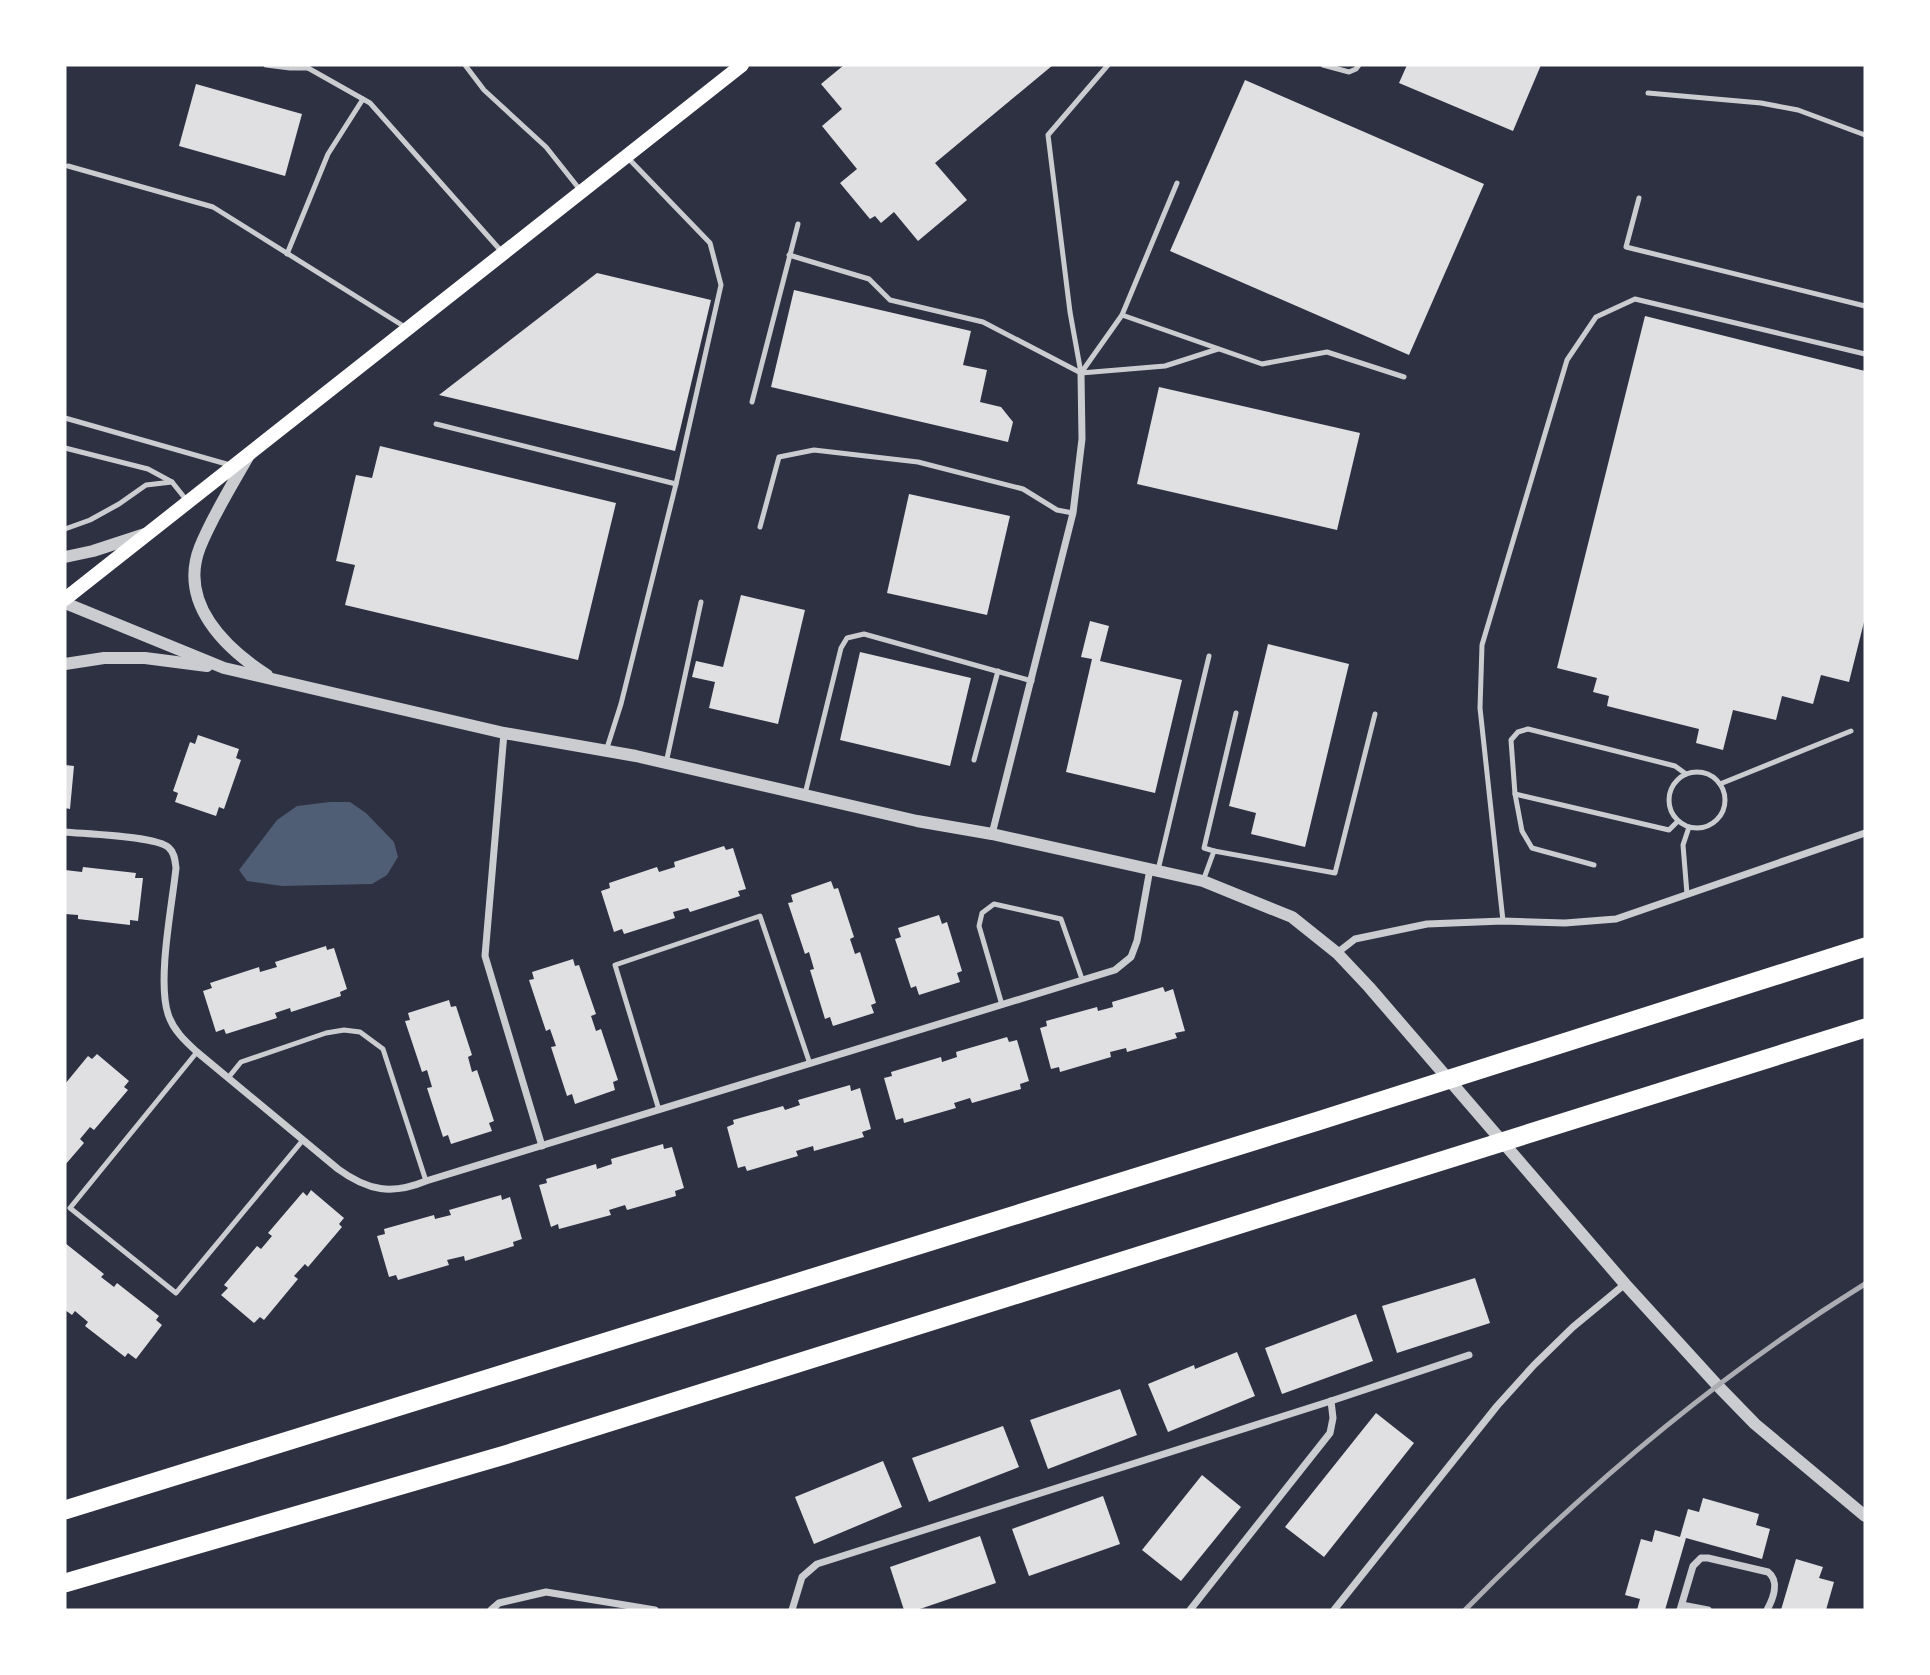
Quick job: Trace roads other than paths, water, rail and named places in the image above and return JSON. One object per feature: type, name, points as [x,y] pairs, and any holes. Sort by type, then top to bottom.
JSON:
[{"type":"highway","points":[[65,1510],[1318,1121],[1865,947]]},
{"type":"highway","points":[[65,1583],[521,1450],[1865,1028]]},
{"type":"main road","points":[[65,601],[742,65]]},
{"type":"street","points":[[992,834],[1073,513],[1082,439],[1081,373]]},
{"type":"street","points":[[250,453],[199,549],[195,572],[197,595],[218,635],[239,656],[273,680]]},
{"type":"street","points":[[65,557],[93,551],[149,532]]},
{"type":"street","points":[[65,601],[224,668]]},
{"type":"street","points":[[65,664],[104,658],[145,658],[224,668],[504,733],[666,763],[917,821],[992,834],[1154,869],[1202,881],[1292,917],[1337,953],[1426,1051],[1625,1283],[1755,1424],[1865,1516]]},
{"type":"street","points":[[504,733],[485,956],[542,1146]]},
{"type":"street","points":[[65,832],[162,843],[169,848],[176,868],[164,970],[164,996],[176,1031],[197,1052],[351,1178],[363,1185],[387,1190],[406,1189],[1115,970],[1131,957],[1137,942],[1154,869]]},
{"type":"street","points":[[1337,953],[1355,939],[1366,935],[1427,924],[1503,920],[1565,923],[1616,919],[1865,833]]},
{"type":"street","points":[[1334,1610],[1497,1406],[1573,1327],[1625,1283]]},
{"type":"street","points":[[792,1610],[802,1577],[817,1564],[1469,1355]]},
{"type":"street","points":[[1190,1610],[1329,1433],[1334,1418],[1331,1401]]},
{"type":"street","points":[[1709,1610],[1681,1607],[1693,1566],[1701,1558],[1768,1572],[1775,1583],[1767,1610]]},
{"type":"street","points":[[491,1610],[499,1603],[546,1592],[655,1610]]},
{"type":"lane","points":[[266,65],[290,68],[308,66],[370,103],[503,253]]},
{"type":"lane","points":[[465,65],[484,90],[546,147],[581,191]]},
{"type":"lane","points":[[1081,373],[1070,312],[1048,135],[1108,65]]},
{"type":"lane","points":[[1323,65],[1349,72],[1359,65]]},
{"type":"lane","points":[[1648,93],[1761,103],[1798,110],[1865,135]]},
{"type":"lane","points":[[288,254],[328,154],[363,99]]},
{"type":"lane","points":[[606,751],[621,704],[676,484],[721,285],[710,243],[626,156]]},
{"type":"lane","points":[[68,166],[213,207],[407,329]]},
{"type":"lane","points":[[1081,373],[1122,315],[1177,183]]},
{"type":"lane","points":[[1639,198],[1626,247],[1865,306]]},
{"type":"lane","points":[[752,402],[798,224]]},
{"type":"lane","points":[[789,255],[869,279],[890,300],[983,322],[1081,373],[1165,366],[1218,349]]},
{"type":"lane","points":[[1503,920],[1480,708],[1482,645],[1567,359],[1596,317],[1634,299],[1865,354]]},
{"type":"lane","points":[[1122,315],[1262,364],[1327,352],[1404,377]]},
{"type":"lane","points":[[65,418],[233,466]]},
{"type":"lane","points":[[436,424],[676,484]]},
{"type":"lane","points":[[65,448],[148,469],[172,482],[188,502]]},
{"type":"lane","points":[[760,527],[779,457],[814,450],[918,462],[1023,489],[1057,510],[1073,513]]},
{"type":"lane","points":[[65,529],[99,514],[146,485],[172,482]]},
{"type":"lane","points":[[666,763],[701,602]]},
{"type":"lane","points":[[805,795],[841,648],[846,638],[864,634],[1032,681]]},
{"type":"lane","points":[[1154,869],[1209,656]]},
{"type":"lane","points":[[974,760],[998,671]]},
{"type":"lane","points":[[1236,713],[1204,848],[1335,873],[1376,714]]},
{"type":"lane","points":[[1594,865],[1532,848],[1522,831],[1515,794],[1511,740],[1518,732],[1528,729],[1675,766],[1686,774]]},
{"type":"lane","points":[[1720,784],[1851,731]]},
{"type":"lane","points":[[1705,773],[1720,784],[1725,799],[1717,820],[1704,827],[1689,827],[1678,821],[1670,809],[1669,795],[1675,782],[1686,774],[1705,773]]},
{"type":"lane","points":[[1515,794],[1669,830],[1678,821]]},
{"type":"lane","points":[[1686,894],[1683,845],[1689,827]]},
{"type":"lane","points":[[1202,881],[1214,851]]},
{"type":"lane","points":[[1002,1005],[979,926],[982,914],[994,904],[1060,919],[1082,979]]},
{"type":"lane","points":[[659,1110],[615,965],[760,916],[810,1064]]},
{"type":"lane","points":[[228,1078],[241,1062],[326,1033],[344,1030],[360,1032],[383,1049],[426,1181]]},
{"type":"lane","points":[[197,1052],[70,1208],[176,1293],[303,1140]]},
{"type":"water","points":[[350,802],[366,813],[394,842],[398,857],[387,875],[372,884],[282,886],[247,881],[239,870],[277,820],[297,806]]},
{"type":"railway","points":[[1465,1610],[1558,1520],[1655,1435],[1758,1356],[1865,1284]]}]
